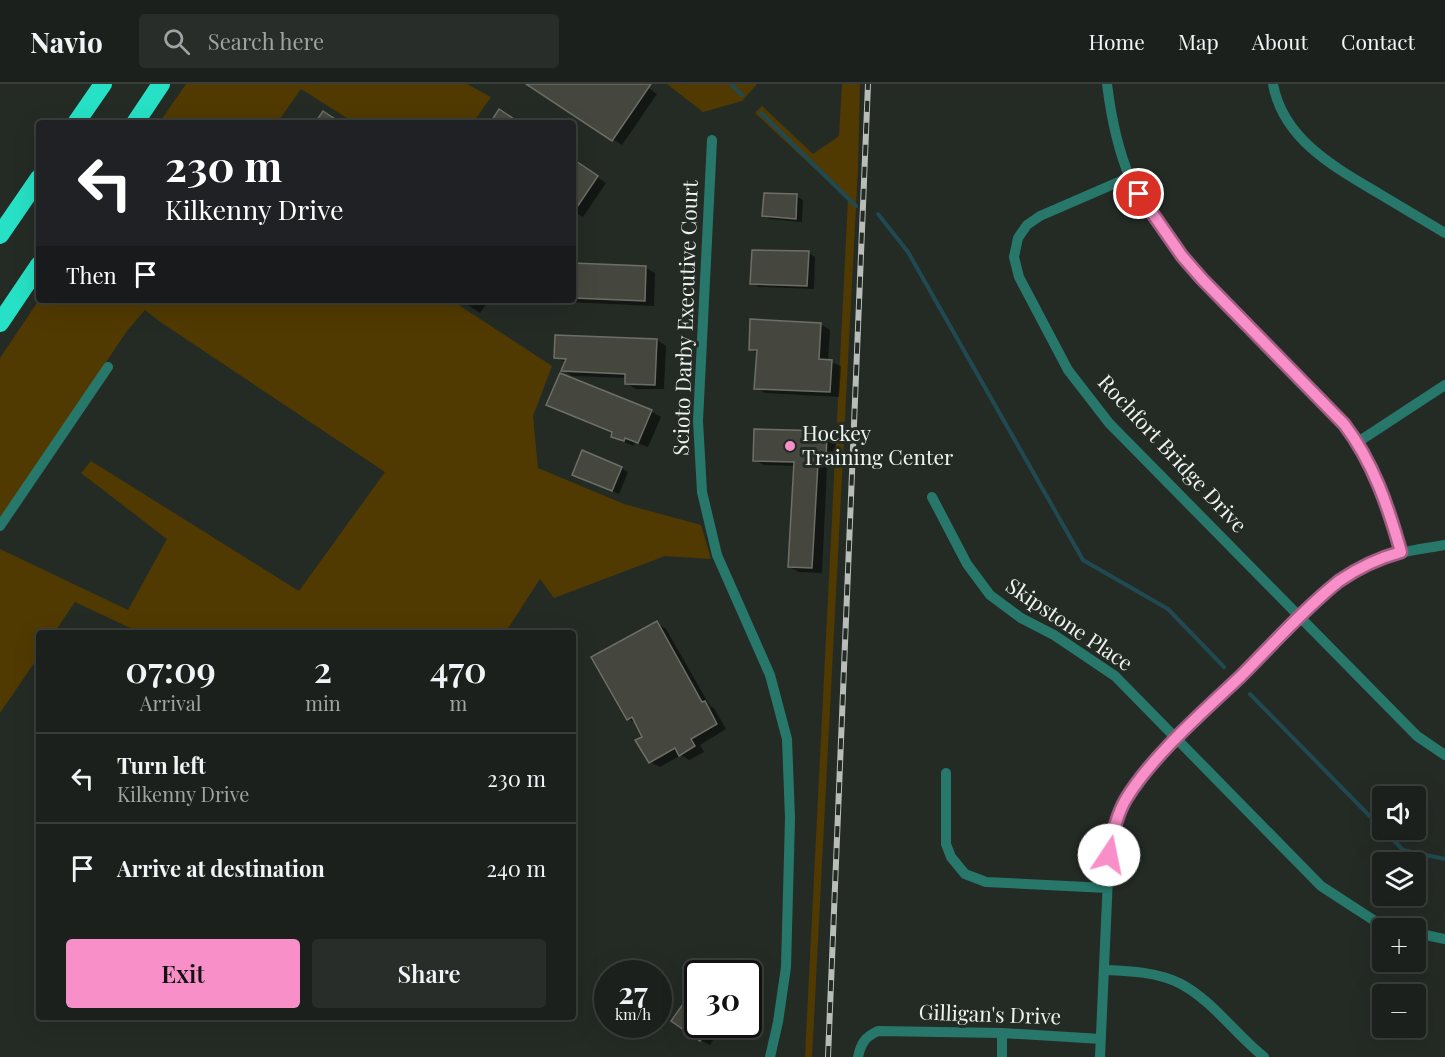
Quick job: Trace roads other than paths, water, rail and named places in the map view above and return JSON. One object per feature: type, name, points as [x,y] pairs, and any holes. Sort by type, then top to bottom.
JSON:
[{"type":"highway","points":[[78,120],[103,84]]},
{"type":"highway","points":[[137,120],[161,84]]},
{"type":"highway","points":[[0,235],[36,182]]},
{"type":"highway","points":[[0,323],[36,269]]},
{"type":"street","points":[[1107,84],[1112,120],[1130,177],[1158,224],[1182,256],[1269,349],[1344,424],[1358,442],[1384,497],[1401,552]]},
{"type":"street","points":[[1273,84],[1279,106],[1290,126],[1311,149],[1335,168],[1445,233]]},
{"type":"street","name":"Scioto Darby Executive Court","points":[[712,140],[698,421],[702,492],[717,555],[770,675],[787,739],[790,818],[786,967],[770,1057]]},
{"type":"street","name":"Rochfort Bridge Drive","points":[[1130,177],[1040,216],[1027,225],[1018,238],[1014,257],[1019,277],[1068,370],[1109,423],[1417,736],[1445,755]]},
{"type":"street","points":[[0,526],[108,367]]},
{"type":"street","points":[[1358,442],[1445,385]]},
{"type":"street","name":"Skipstone Place","points":[[932,497],[967,564],[990,595],[1021,618],[1054,635],[1115,676],[1321,886],[1372,919]]},
{"type":"street","points":[[1100,1057],[1107,888],[1112,835],[1127,798],[1146,772],[1176,739],[1331,588],[1355,571],[1373,562],[1401,552],[1445,545]]},
{"type":"street","points":[[946,773],[946,844],[951,857],[965,873],[986,882],[1107,888]]},
{"type":"street","points":[[1426,935],[1445,939]]},
{"type":"street","points":[[1104,970],[1139,971],[1180,983],[1197,995],[1246,1043],[1264,1057]]},
{"type":"street","name":"Gilligan's Drive","points":[[858,1057],[861,1044],[878,1030],[1002,1033],[1101,1039]]},
{"type":"street","points":[[1002,1033],[1002,1057]]},
{"type":"waterway","points":[[731,84],[742,95]]},
{"type":"waterway","points":[[761,113],[856,206]]},
{"type":"waterway","points":[[878,214],[908,252],[1083,560],[1168,609],[1224,667]]},
{"type":"waterway","points":[[1250,694],[1403,850],[1445,859]]},
{"type":"railway","points":[[828,1057],[868,84]]},
{"type":"place","name":"Hockey Training Center","points":[[790,446]]}]
